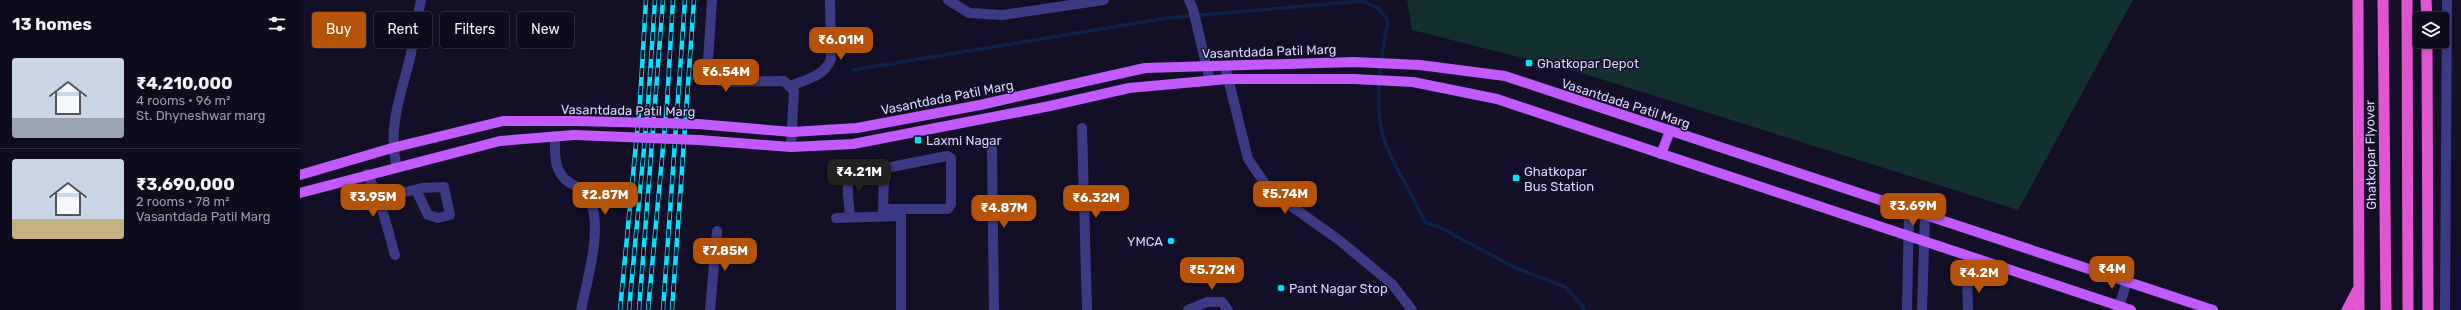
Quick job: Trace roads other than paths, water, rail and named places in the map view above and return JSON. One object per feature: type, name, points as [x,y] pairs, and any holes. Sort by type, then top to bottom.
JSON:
[{"type":"highway","points":[[2358,0],[2359,310]]},
{"type":"highway","name":"Ghatkopar Flyover","points":[[2383,0],[2386,310]]},
{"type":"highway","points":[[2407,0],[2408,310]]},
{"type":"highway","points":[[2426,0],[2427,12]]},
{"type":"highway","points":[[2427,48],[2428,310]]},
{"type":"highway","points":[[2347,310],[2359,289]]},
{"type":"main road","name":"Vasantdada Patil Marg","points":[[300,175],[392,148],[503,121],[589,121],[698,124],[792,132],[857,128],[923,116],[1145,68],[1354,62],[1406,64],[1505,76],[2213,310]]},
{"type":"main road","name":"Vasantdada Patil Marg","points":[[300,193],[367,174],[500,141],[574,135],[699,140],[791,147],[854,144],[1050,106],[1129,88],[1228,79],[1354,79],[1413,82],[1497,99],[1909,236],[2118,308],[2131,310]]},
{"type":"main road","points":[[923,116],[926,130]]},
{"type":"main road","points":[[588,136],[589,121]]},
{"type":"main road","points":[[1661,154],[1670,131]]},
{"type":"main road","points":[[336,165],[339,182]]},
{"type":"street","points":[[397,167],[392,148],[397,103],[410,58],[420,0]]},
{"type":"street","points":[[712,0],[708,62],[714,77],[722,82],[784,81],[790,86],[794,91],[791,147]]},
{"type":"street","points":[[790,86],[820,74],[829,65],[831,59],[830,0]]},
{"type":"street","points":[[948,0],[969,13],[1003,15],[1050,4],[1104,0]]},
{"type":"street","points":[[1191,0],[1210,81]]},
{"type":"street","points":[[2445,310],[2447,0]]},
{"type":"street","points":[[1225,66],[1248,159],[1270,192],[1339,240],[1392,284],[1412,310]]},
{"type":"street","points":[[1082,128],[1088,310]]},
{"type":"street","points":[[555,136],[555,162],[562,176],[584,190],[591,202],[595,221],[593,247],[581,310]]},
{"type":"street","points":[[992,149],[994,310]]},
{"type":"street","points":[[836,218],[883,212],[901,212],[917,215],[922,213],[924,209],[948,209],[951,204],[951,158],[947,156],[886,168],[884,170],[883,212]]},
{"type":"street","points":[[850,217],[847,179],[849,170],[856,164]]},
{"type":"street","points":[[367,174],[379,198],[395,255]]},
{"type":"street","points":[[379,198],[416,190]]},
{"type":"street","points":[[1907,310],[1909,210]]},
{"type":"street","points":[[901,212],[901,310]]},
{"type":"street","points":[[1922,310],[1925,215]]},
{"type":"street","points":[[710,310],[717,231]]},
{"type":"street","points":[[1967,279],[1968,310]]},
{"type":"street","points":[[2118,308],[2127,282]]},
{"type":"street","points":[[1188,310],[1207,302],[1222,302],[1228,310]]},
{"type":"waterway","points":[[1362,0],[1379,9],[1388,21],[1379,83],[1379,116],[1390,155],[1425,222],[1439,227],[1514,267],[1565,287],[1583,306],[1584,310]]},
{"type":"waterway","points":[[853,70],[1167,18],[1363,1]]},
{"type":"railway","points":[[620,310],[640,102],[646,0]]},
{"type":"railway","points":[[629,310],[648,105],[655,0]]},
{"type":"railway","points":[[639,310],[663,0]]},
{"type":"railway","points":[[648,310],[667,104],[673,0]]},
{"type":"railway","points":[[663,310],[685,0]]},
{"type":"railway","points":[[672,310],[694,0]]},
{"type":"place","name":"Ghatkopar Depot","points":[[1529,63]]},
{"type":"place","name":"Laxmi Nagar","points":[[918,140]]},
{"type":"place","name":"Ghatkopar Bus Station","points":[[1516,178]]},
{"type":"place","name":"YMCA","points":[[1171,241]]},
{"type":"place","name":"Pant Nagar Stop","points":[[1281,288]]}]
